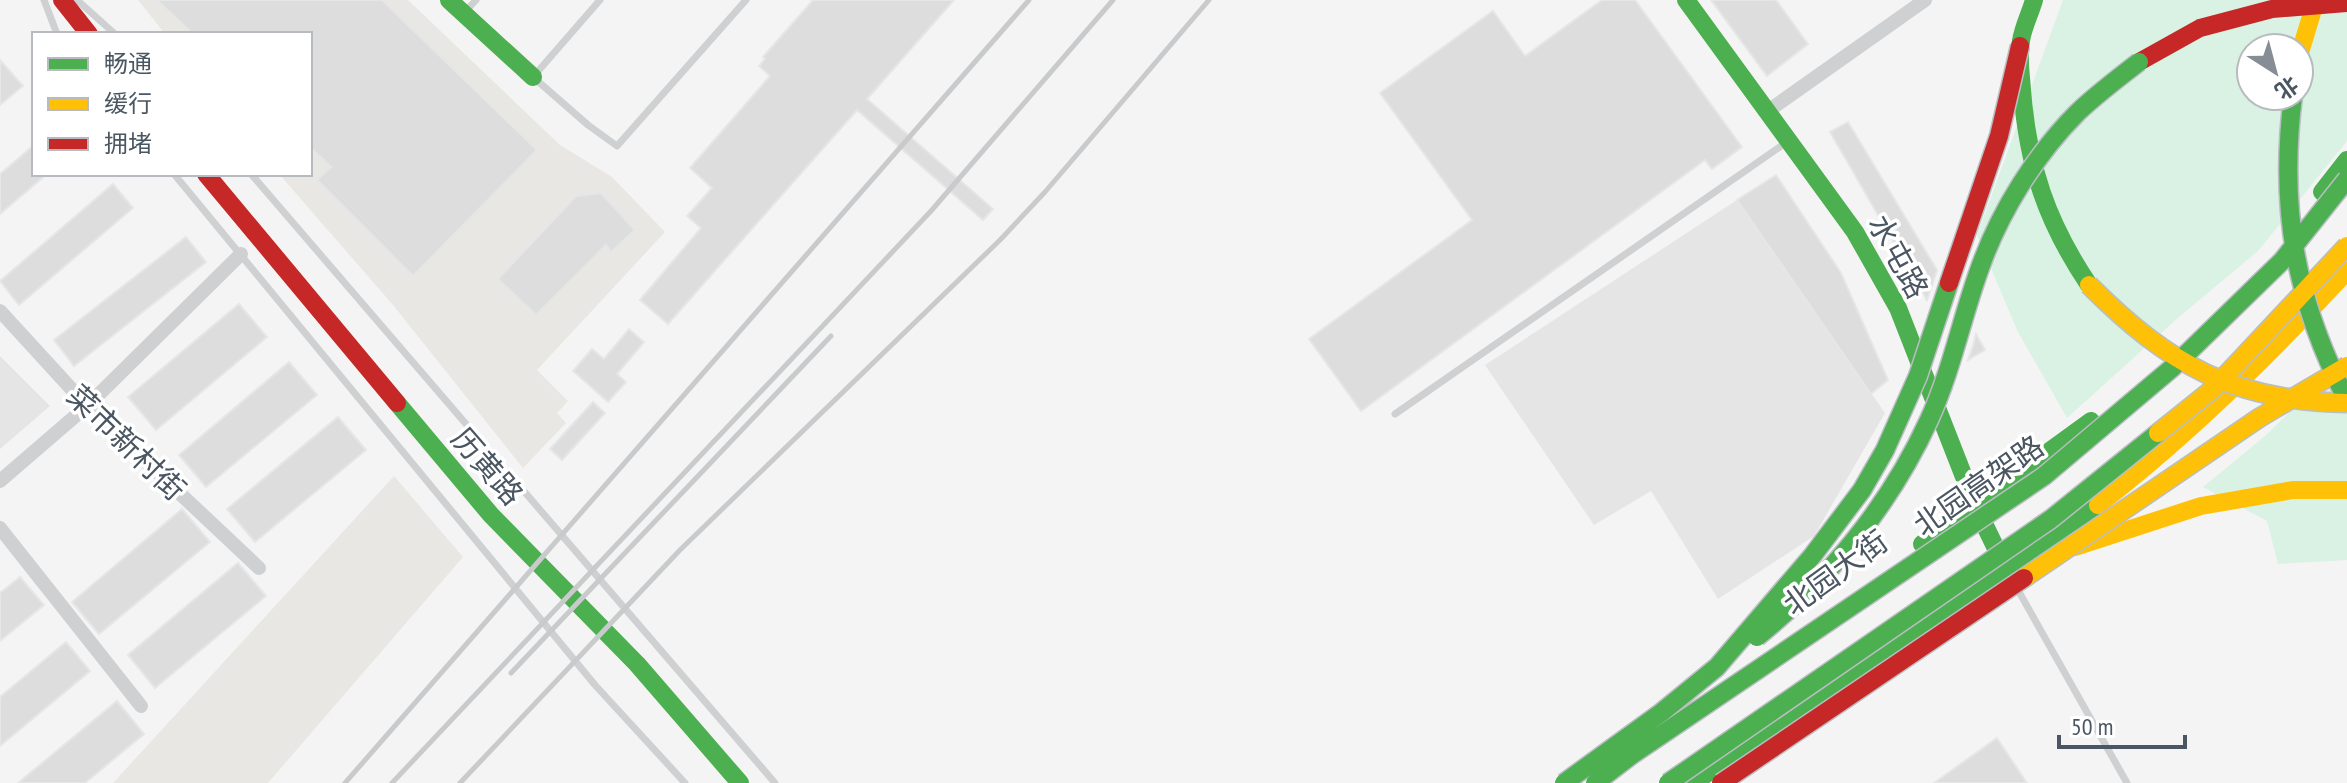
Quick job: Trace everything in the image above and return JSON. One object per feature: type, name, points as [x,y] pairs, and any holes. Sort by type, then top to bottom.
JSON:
[{"type":"main road","points":[[62,0],[87,32]]},
{"type":"main road","points":[[449,0],[470,7],[533,77]]},
{"type":"main road","name":"水屯路","points":[[1686,0],[1855,232],[1898,308],[1975,505],[2007,571]]},
{"type":"main road","points":[[1717,667],[1844,516],[1885,450],[1918,376],[1999,136],[2034,0]]},
{"type":"main road","points":[[2306,32],[2316,0]]},
{"type":"main road","points":[[1564,783],[1794,610],[1841,560],[1878,512],[1915,449],[1944,384],[1996,229],[2044,152],[2078,112],[2139,62],[2200,28],[2272,9],[2347,3]]},
{"type":"main road","points":[[2020,46],[2028,157],[2045,211],[2067,255],[2089,285],[2120,318],[2156,348],[2205,376],[2266,396],[2316,404],[2347,402],[2307,311],[2289,230],[2286,199],[2290,112]]},
{"type":"main road","name":"北园大街","points":[[1585,783],[2071,437],[2158,369],[2285,239],[2347,160]]},
{"type":"main road","name":"历黄路","points":[[208,176],[491,515],[637,664],[740,783]]},
{"type":"main road","name":"北园高架路","points":[[1595,783],[1633,754],[2044,476],[2172,368],[2282,261],[2347,179]]},
{"type":"main road","points":[[1668,783],[2051,519],[2213,389],[2347,246]]},
{"type":"main road","points":[[1693,783],[1765,731],[2007,571],[2096,507],[2199,422],[2279,345],[2347,271]]},
{"type":"main road","points":[[1721,783],[2259,418],[2347,366]]},
{"type":"main road","points":[[2068,549],[2201,506],[2293,490],[2347,490]]},
{"type":"main road","points":[[1937,635],[2051,519]]},
{"type":"main road","points":[[1677,783],[1821,715]]},
{"type":"street","points":[[1768,111],[1925,0]]},
{"type":"street","points":[[0,481],[87,406],[241,254]]},
{"type":"street","name":"菜市新村街","points":[[0,311],[87,406],[259,568]]},
{"type":"street","points":[[0,528],[141,706]]},
{"type":"lane","points":[[44,0],[56,32]]},
{"type":"lane","points":[[77,0],[113,32]]},
{"type":"lane","points":[[600,0],[533,77],[617,146],[746,0]]},
{"type":"lane","points":[[1395,414],[1789,140]]},
{"type":"lane","name":"历黄路","points":[[176,176],[595,685],[685,783]]},
{"type":"lane","name":"历黄路","points":[[253,176],[775,783]]},
{"type":"lane","points":[[2007,571],[2127,783]]},
{"type":"shaded area","points":[[138,0],[408,0],[560,145],[612,177],[665,232],[537,370],[568,401],[557,413],[566,423],[523,468],[393,305],[281,176],[312,176],[312,32],[163,32]]},
{"type":"shaded area","points":[[1737,200],[1885,413],[1814,536],[1718,599],[1651,491],[1594,525],[1485,365]]},
{"type":"shaded area","points":[[0,356],[50,406],[0,449]]},
{"type":"shaded area","points":[[394,476],[463,557],[268,783],[113,783]]},
{"type":"green space","points":[[2063,0],[2347,0],[2347,141],[2258,251],[2067,418],[2017,330],[1977,235]]},
{"type":"green space","points":[[2347,356],[2347,560],[2278,564],[2267,521],[2203,487],[2265,436]]},
{"type":"building","points":[[157,0],[382,0],[537,150],[413,276],[317,180],[331,167],[312,149],[312,32],[191,32]]},
{"type":"building","points":[[813,0],[954,0],[867,99],[993,209],[983,220],[857,110],[668,324],[640,300],[701,228],[687,216],[712,188],[690,168],[770,76],[759,66],[765,59],[763,57]]},
{"type":"building","points":[[1602,0],[1635,0],[1742,147],[1712,169],[1705,160],[1361,411],[1309,339],[1472,220],[1380,93],[1493,11],[1525,56]]},
{"type":"building","points":[[1711,0],[1776,0],[1808,44],[1767,76]]},
{"type":"building","points":[[0,60],[23,86],[0,105]]},
{"type":"building","points":[[1848,122],[1937,270],[1927,300],[1830,132]]},
{"type":"building","points":[[32,147],[32,176],[45,176],[0,214],[0,174]]},
{"type":"building","points":[[1776,175],[1841,273],[1888,380],[1871,394],[1737,200]]},
{"type":"building","points":[[113,184],[133,208],[19,305],[0,281]]},
{"type":"building","points":[[601,193],[635,230],[611,252],[606,245],[536,315],[498,279],[576,196]]},
{"type":"building","points":[[186,237],[206,262],[74,366],[54,340]]},
{"type":"building","points":[[239,304],[267,337],[156,430],[128,397]]},
{"type":"building","points":[[629,329],[644,342],[617,374],[626,382],[608,402],[573,371],[592,349],[604,359]]},
{"type":"building","points":[[1976,334],[1985,350],[1968,360],[1973,346]]},
{"type":"building","points":[[289,362],[317,395],[206,487],[179,455]]},
{"type":"building","points":[[593,402],[605,413],[562,460],[550,449]]},
{"type":"building","points":[[338,417],[366,450],[255,542],[227,509]]},
{"type":"building","points":[[182,509],[210,542],[99,634],[72,602]]},
{"type":"building","points":[[238,563],[266,596],[155,688],[128,655]]},
{"type":"building","points":[[20,577],[44,605],[0,641],[0,593]]},
{"type":"building","points":[[66,642],[90,671],[0,746],[0,697]]},
{"type":"building","points":[[117,701],[144,734],[85,783],[18,783]]},
{"type":"building","points":[[1997,738],[2027,783],[1934,783]]},
{"type":"railway","points":[[345,783],[1029,0]]},
{"type":"railway","points":[[392,783],[931,211],[1113,0]]},
{"type":"railway","points":[[460,783],[680,550],[1000,240],[1045,192],[1209,0]]},
{"type":"railway","points":[[511,673],[831,336]]},
{"type":"traffic: fast","points":[[449,0],[533,77]]},
{"type":"traffic: fast","points":[[1686,0],[1855,232],[1898,308],[1975,505],[2004,565]]},
{"type":"traffic: fast","points":[[2034,0],[2023,31],[2020,53],[2029,144],[2050,215],[2089,285]]},
{"type":"traffic: fast","points":[[1757,637],[1833,565],[1856,539],[1896,482],[1937,401],[1989,244],[2034,164],[2078,112],[2139,62]]},
{"type":"traffic: fast","points":[[2291,112],[2288,177],[2295,252],[2315,326],[2347,400]]},
{"type":"traffic: fast","points":[[2322,192],[2347,160]]},
{"type":"traffic: fast","points":[[1595,783],[1633,754],[2044,476],[2172,368],[2282,261],[2347,179]]},
{"type":"traffic: fast","points":[[1564,783],[1662,712],[1717,667],[1813,555],[1862,490],[1885,450],[1918,376],[1949,283]]},
{"type":"traffic: fast","points":[[397,403],[491,515],[637,664],[740,783]]},
{"type":"traffic: fast","points":[[1922,544],[2091,421]]},
{"type":"traffic: fast","points":[[1668,783],[2051,519],[2158,433]]},
{"type":"traffic: fast","points":[[1693,783],[1995,579],[2098,505]]},
{"type":"traffic: slow","points":[[2306,32],[2316,0]]},
{"type":"traffic: slow","points":[[2158,433],[2213,389],[2347,246]]},
{"type":"traffic: slow","points":[[2098,505],[2228,393],[2347,271]]},
{"type":"traffic: slow","points":[[2089,285],[2147,337],[2205,373],[2270,395],[2347,403]]},
{"type":"traffic: slow","points":[[2024,578],[2259,418],[2347,366]]},
{"type":"traffic: slow","points":[[2075,547],[2201,506],[2293,490],[2347,490]]},
{"type":"traffic: jam","points":[[62,0],[87,32]]},
{"type":"traffic: jam","points":[[2139,62],[2200,28],[2272,9],[2347,3]]},
{"type":"traffic: jam","points":[[1949,283],[1999,136],[2020,46]]},
{"type":"traffic: jam","points":[[208,176],[397,403]]},
{"type":"traffic: jam","points":[[1721,783],[2024,578]]}]
